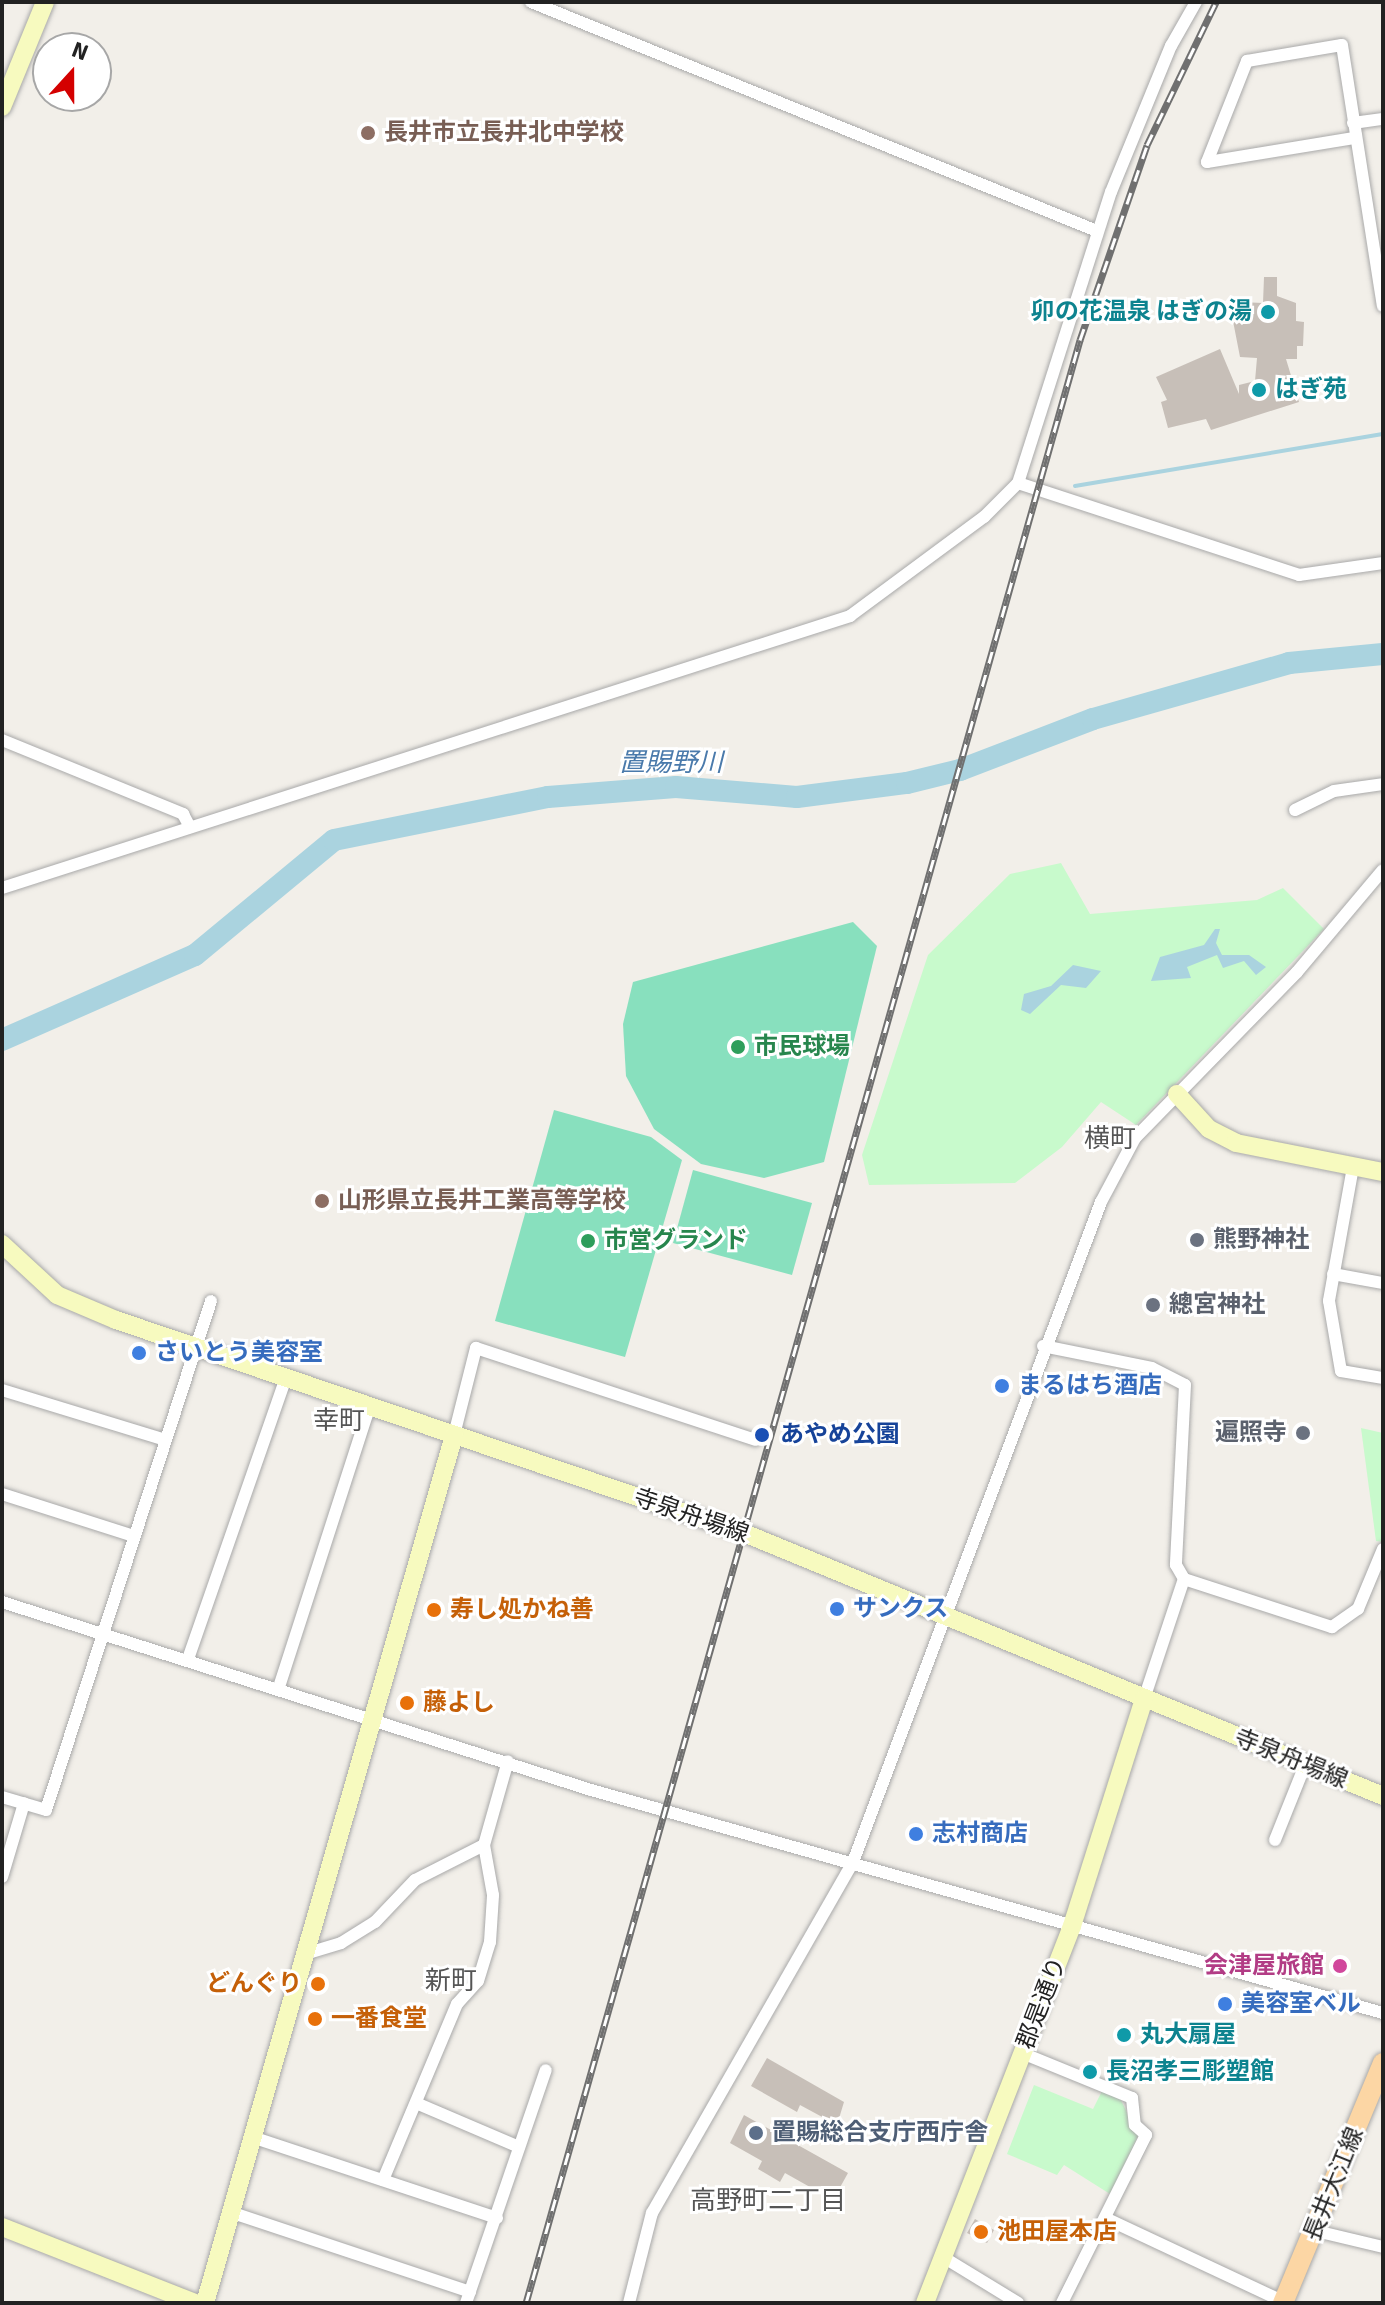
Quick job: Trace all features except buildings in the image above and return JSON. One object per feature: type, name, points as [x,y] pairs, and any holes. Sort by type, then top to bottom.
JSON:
[{"type":"main road","name":"長井大江線","points":[[1283,2302],[1316,2231],[1383,2063]]},
{"type":"street","points":[[2,107],[45,2]]},
{"type":"street","points":[[531,2],[1097,231]]},
{"type":"street","points":[[2,888],[850,616],[984,517],[1018,483],[1097,231],[1171,46],[1196,2]]},
{"type":"street","points":[[1354,138],[1207,162],[1247,61],[1342,45],[1354,138],[1383,306]]},
{"type":"street","points":[[1353,123],[1383,119]]},
{"type":"street","points":[[1018,483],[1299,575],[1383,563]]},
{"type":"street","points":[[2,740],[183,814],[190,827]]},
{"type":"street","points":[[1295,810],[1334,791],[1383,784]]},
{"type":"street","points":[[629,2303],[652,2213],[853,1862],[1043,1346],[1101,1202],[1135,1138],[1297,972],[1383,870]]},
{"type":"street","points":[[1177,1094],[1209,1129],[1236,1143],[1383,1172]]},
{"type":"street","points":[[1353,1167],[1329,1301],[1341,1371],[1383,1378]]},
{"type":"street","name":"寺泉舟場線","points":[[2,1244],[57,1295],[196,1348],[744,1533],[1383,1796]]},
{"type":"street","points":[[1333,1274],[1383,1283]]},
{"type":"street","points":[[2,1797],[46,1810],[101,1632],[211,1301]]},
{"type":"street","points":[[1043,1346],[1152,1368],[1185,1385],[1176,1565],[1184,1579],[1332,1627],[1358,1609],[1383,1549]]},
{"type":"street","points":[[205,2303],[454,1435],[476,1348],[755,1440]]},
{"type":"street","points":[[188,1659],[286,1378]]},
{"type":"street","points":[[2,1390],[166,1440]]},
{"type":"street","points":[[279,1687],[370,1406]]},
{"type":"street","points":[[2,1494],[134,1536]]},
{"type":"street","points":[[1144,1699],[1184,1579]]},
{"type":"street","points":[[2,1602],[373,1716],[591,1790],[1383,2013]]},
{"type":"street","name":"郡是通り","points":[[925,2303],[1072,1926],[1144,1699]]},
{"type":"street","points":[[383,2180],[457,2004],[478,1981],[490,1942],[493,1895],[484,1845],[508,1761]]},
{"type":"street","points":[[1275,1840],[1305,1765]]},
{"type":"street","points":[[2,1877],[24,1803]]},
{"type":"street","points":[[305,1954],[341,1943],[375,1922],[415,1880],[484,1845]]},
{"type":"street","points":[[1022,2053],[1132,2098],[1135,2125],[1146,2135],[1062,2303]]},
{"type":"street","points":[[230,2212],[468,2297],[546,2070]]},
{"type":"street","points":[[416,2103],[519,2147]]},
{"type":"street","points":[[252,2137],[497,2218]]},
{"type":"street","points":[[1105,2218],[1283,2302]]},
{"type":"street","points":[[2,2227],[195,2303]]},
{"type":"street","points":[[1316,2231],[1383,2247]]},
{"type":"street","points":[[943,2257],[1018,2303]]},
{"type":"green space","points":[[1061,863],[1090,914],[1257,900],[1283,888],[1324,929],[1136,1125],[1101,1102],[1062,1147],[1015,1183],[869,1185],[862,1155],[928,955],[1010,874]]},
{"type":"green space","name":"市民球場","points":[[853,922],[877,946],[824,1162],[764,1178],[701,1164],[654,1129],[626,1076],[623,1024],[633,982]]},
{"type":"green space","name":"市営グランド","points":[[554,1110],[651,1137],[682,1160],[625,1357],[495,1321]]},
{"type":"green space","points":[[693,1170],[812,1203],[792,1275],[673,1243]]},
{"type":"green space","points":[[1361,1428],[1383,1433],[1383,1542],[1376,1541]]},
{"type":"green space","points":[[1034,2085],[1093,2109],[1102,2091],[1120,2098],[1138,2136],[1110,2194],[1064,2165],[1057,2175],[1007,2154]]},
{"type":"water","points":[[1215,929],[1220,929],[1216,943],[1222,955],[1249,955],[1266,967],[1256,975],[1244,961],[1223,968],[1217,955],[1187,967],[1191,978],[1151,981],[1160,957],[1204,945]]},
{"type":"water","points":[[1073,965],[1101,971],[1086,988],[1061,985],[1030,1014],[1021,1010],[1024,994],[1051,986]]},
{"type":"waterway","points":[[1075,486],[1383,434]]},
{"type":"waterway","name":"置賜野川","points":[[2,1040],[195,955],[334,840],[548,797],[676,787],[797,797],[907,783],[960,770],[1093,719],[1289,663],[1383,654]]},
{"type":"railway","points":[[526,2303],[1080,340],[1147,145],[1216,2]]},
{"type":"place","name":"長井市立長井北中学校","points":[[368,133]]},
{"type":"place","name":"卯の花温泉 はぎの湯","points":[[1268,312]]},
{"type":"place","name":"はぎ苑","points":[[1259,390]]},
{"type":"place","name":"市民球場","points":[[738,1047]]},
{"type":"place","name":"山形県立長井工業高等学校","points":[[322,1201]]},
{"type":"place","name":"熊野神社","points":[[1197,1240]]},
{"type":"place","name":"市営グランド","points":[[588,1241]]},
{"type":"place","name":"總宮神社","points":[[1153,1305]]},
{"type":"place","name":"さいとう美容室","points":[[139,1353]]},
{"type":"place","name":"まるはち酒店","points":[[1002,1386]]},
{"type":"place","name":"遍照寺","points":[[1303,1433]]},
{"type":"place","name":"あやめ公園","points":[[762,1435]]},
{"type":"place","name":"サンクス","points":[[837,1609]]},
{"type":"place","name":"寿し処かね善","points":[[434,1610]]},
{"type":"place","name":"藤よし","points":[[407,1703]]},
{"type":"place","name":"志村商店","points":[[916,1834]]},
{"type":"place","name":"会津屋旅館","points":[[1340,1966]]},
{"type":"place","name":"どんぐり","points":[[318,1984]]},
{"type":"place","name":"美容室ベル","points":[[1225,2004]]},
{"type":"place","name":"一番食堂","points":[[315,2019]]},
{"type":"place","name":"丸大扇屋","points":[[1124,2035]]},
{"type":"place","name":"長沼孝三彫塑館","points":[[1090,2072]]},
{"type":"place","name":"置賜総合支庁西庁舎","points":[[756,2133]]},
{"type":"place","name":"池田屋本店","points":[[981,2232]]},
{"type":"district","name":"横町","points":[[1110,1140]]},
{"type":"district","name":"幸町","points":[[339,1422]]},
{"type":"district","name":"新町","points":[[451,1982]]},
{"type":"district","name":"高野町二丁目","points":[[768,2202]]}]
